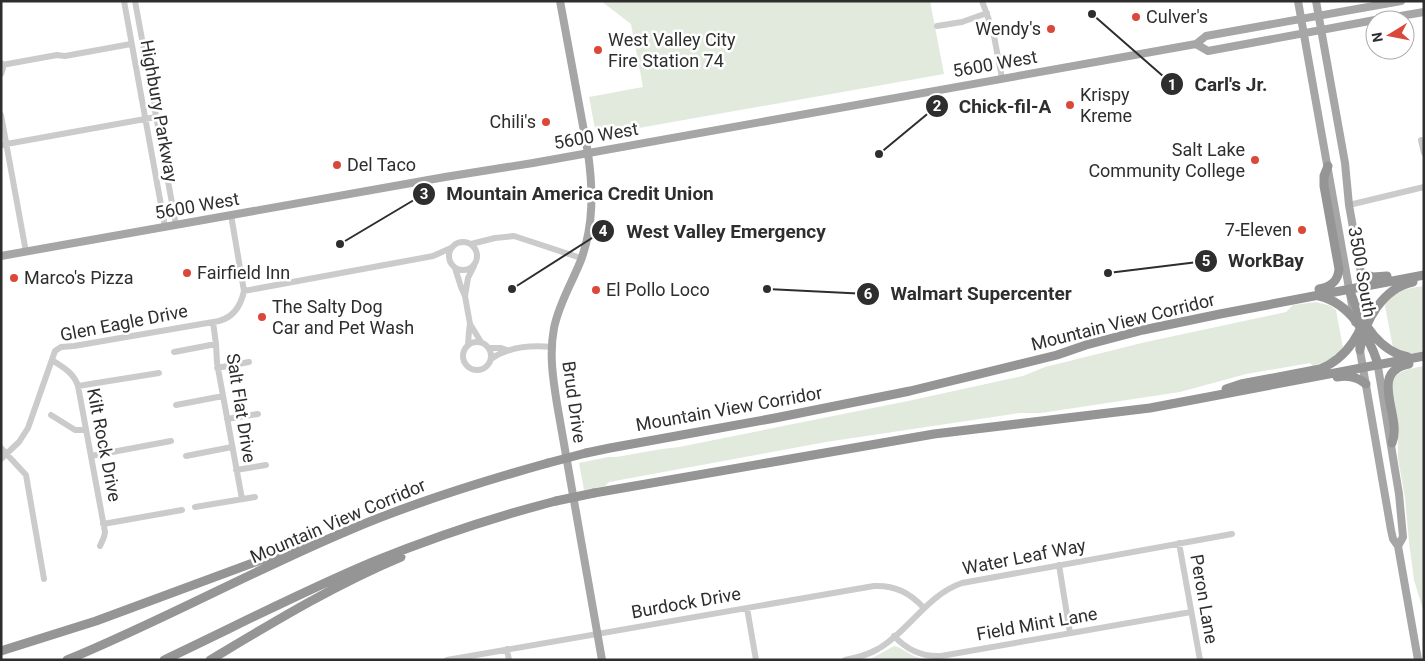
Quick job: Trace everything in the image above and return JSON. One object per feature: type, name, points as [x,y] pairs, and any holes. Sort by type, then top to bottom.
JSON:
[{"type":"highway","points":[[1220,314],[1243,304],[1326,288],[1335,281],[1339,269],[1324,186],[1324,176],[1328,166]]},
{"type":"highway","points":[[1361,273],[1379,277],[1424,269]]},
{"type":"highway","name":"Mountain View Corridor","points":[[67,660],[125,635],[346,531],[444,494],[548,463],[610,448],[910,391],[1057,355],[1124,335],[1314,295],[1424,275]]},
{"type":"highway","points":[[1215,395],[1227,388],[1241,384],[1326,366],[1344,355],[1380,304],[1391,292],[1403,284],[1424,280]]},
{"type":"highway","points":[[1349,289],[1378,364]]},
{"type":"highway","points":[[1314,295],[1336,303],[1391,351],[1401,356],[1413,358]]},
{"type":"highway","points":[[1360,350],[1366,302]]},
{"type":"highway","points":[[164,660],[376,560],[439,537],[556,501],[934,434],[1128,412],[1424,356]]},
{"type":"highway","points":[[1392,443],[1395,426],[1388,386],[1389,376],[1398,367],[1424,361]]},
{"type":"highway","points":[[1184,402],[1220,400],[1341,376],[1355,378],[1366,384]]},
{"type":"highway","points":[[210,660],[317,597],[363,574],[523,510]]},
{"type":"highway","points":[[1,651],[96,621],[293,547],[346,531]]},
{"type":"main road","name":"Brud Drive","points":[[560,1],[588,153],[592,183],[592,208],[581,258],[554,326],[552,374],[602,660]]},
{"type":"main road","name":"3500 South","points":[[1298,1],[1349,289]]},
{"type":"main road","name":"3500 South","points":[[1316,1],[1345,163],[1349,205],[1366,302]]},
{"type":"main road","name":"5600 West","points":[[1,256],[1196,44],[1206,36],[1401,1]]},
{"type":"main road","name":"5600 West","points":[[1196,44],[1208,51],[1365,22]]},
{"type":"main road","points":[[1360,350],[1393,540],[1398,546],[1418,660]]},
{"type":"main road","points":[[1378,364],[1399,494],[1403,537],[1398,546]]},
{"type":"street","name":"Highbury Parkway","points":[[124,1],[165,227]]},
{"type":"street","name":"Highbury Parkway","points":[[135,1],[176,225]]},
{"type":"street","points":[[982,1],[993,31],[1002,78]]},
{"type":"street","points":[[938,26],[962,22],[987,13]]},
{"type":"street","points":[[1,74],[2,64],[57,55],[65,56],[131,44]]},
{"type":"street","points":[[1,115],[4,144],[26,252]]},
{"type":"street","points":[[4,144],[156,117]]},
{"type":"street","points":[[1421,140],[1424,153]]},
{"type":"street","points":[[1349,205],[1424,187]]},
{"type":"street","points":[[231,215],[244,291],[433,256],[451,248],[455,244],[466,242],[471,244],[476,251],[477,257],[468,278],[465,296]]},
{"type":"street","points":[[471,244],[506,236],[516,236],[581,258]]},
{"type":"street","points":[[476,251],[485,240]]},
{"type":"street","points":[[451,248],[448,256],[465,296],[470,324],[468,344],[464,351],[464,362],[470,368],[478,370],[484,369],[489,365],[492,354],[490,348],[480,342],[468,344]]},
{"type":"street","points":[[433,256],[466,270],[474,265]]},
{"type":"street","name":"Glen Eagle Drive","points":[[1,460],[28,428],[55,351],[60,347],[225,319],[232,315],[240,305],[244,291]]},
{"type":"street","name":"Salt Flat Drive","points":[[213,322],[218,368],[242,499]]},
{"type":"street","points":[[470,324],[480,342]]},
{"type":"street","points":[[174,352],[216,344]]},
{"type":"street","points":[[491,359],[507,350],[531,346],[552,347]]},
{"type":"street","points":[[490,348],[507,350]]},
{"type":"street","name":"Kilt Rock Drive","points":[[52,360],[70,372],[78,386],[105,535],[100,546]]},
{"type":"street","points":[[218,368],[249,362]]},
{"type":"street","points":[[78,386],[159,373]]},
{"type":"street","points":[[176,405],[223,396]]},
{"type":"street","points":[[227,419],[258,414]]},
{"type":"street","points":[[52,415],[74,430],[86,430]]},
{"type":"street","points":[[91,456],[171,441]]},
{"type":"street","points":[[1,448],[26,475],[44,579]]},
{"type":"street","points":[[186,456],[232,448]]},
{"type":"street","points":[[236,470],[266,465]]},
{"type":"street","points":[[195,507],[254,496]]},
{"type":"street","points":[[103,524],[182,510]]},
{"type":"street","name":"Water Leaf Way","points":[[844,660],[872,652],[881,647],[942,592],[962,583],[1232,534]]},
{"type":"street","name":"Peron Lane","points":[[1179,544],[1200,660]]},
{"type":"street","points":[[1058,565],[1070,633]]},
{"type":"street","name":"Burdock Drive","points":[[447,660],[863,587],[883,585],[900,589],[914,598],[924,608]]},
{"type":"street","points":[[747,608],[756,660]]},
{"type":"street","name":"Field Mint Lane","points":[[894,636],[904,646],[914,652],[936,656],[1191,612]]},
{"type":"street","points":[[507,649],[509,660]]},
{"type":"shaded area","points":[[601,1],[930,1],[944,74],[605,134],[595,129],[589,97],[643,87],[631,24]]},
{"type":"shaded area","points":[[1424,286],[1424,351],[1408,353],[1393,348],[1385,306],[1387,301],[1401,291]]},
{"type":"shaded area","points":[[1316,302],[1331,306],[1336,310],[1343,348],[1330,360],[1313,366],[1310,363],[1246,374],[1180,392],[1041,413],[1020,413],[826,442],[609,482],[605,486],[584,490],[579,463],[679,447],[1023,376],[1045,367],[1146,342],[1286,312],[1293,305]]},
{"type":"shaded area","points":[[1424,366],[1424,613],[1414,580],[1405,498],[1398,458],[1398,436],[1390,386],[1399,373]]},
{"type":"shaded area","points":[[894,646],[914,656],[925,660],[869,660]]},
{"type":"place","name":"Carl's Jr.","points":[[1092,14]]},
{"type":"place","name":"Culver's","points":[[1136,17]]},
{"type":"place","name":"Wendy's","points":[[1051,29]]},
{"type":"place","name":"West Valley City Fire Station 74","points":[[598,50]]},
{"type":"place","name":"Krispy Kreme","points":[[1070,105]]},
{"type":"place","name":"Chili's","points":[[546,122]]},
{"type":"place","name":"Chick-fil-A","points":[[879,154]]},
{"type":"place","name":"Salt Lake Community College","points":[[1255,160]]},
{"type":"place","name":"Del Taco","points":[[337,165]]},
{"type":"place","name":"7-Eleven","points":[[1302,230]]},
{"type":"place","name":"Mountain America Credit Union","points":[[340,244]]},
{"type":"place","name":"Fairfield Inn","points":[[187,273]]},
{"type":"place","name":"WorkBay","points":[[1108,273]]},
{"type":"place","name":"Marco's Pizza","points":[[14,278]]},
{"type":"place","name":"West Valley Emergency","points":[[512,289]]},
{"type":"place","name":"Walmart Supercenter","points":[[767,289]]},
{"type":"place","name":"El Pollo Loco","points":[[596,290]]},
{"type":"place","name":"The Salty Dog Car and Pet Wash","points":[[262,317]]}]
